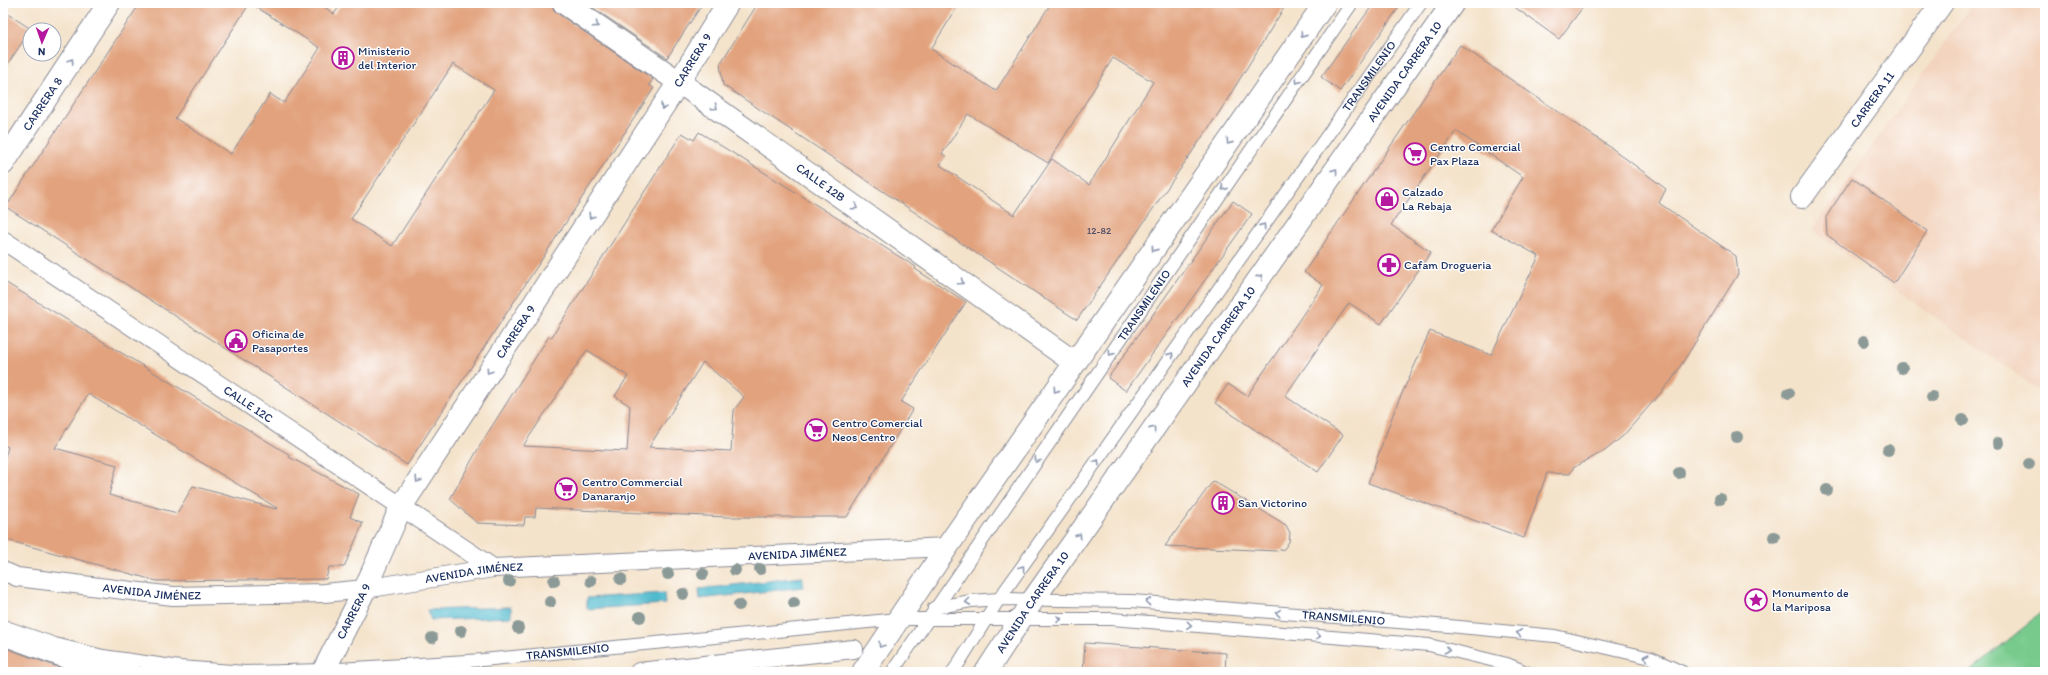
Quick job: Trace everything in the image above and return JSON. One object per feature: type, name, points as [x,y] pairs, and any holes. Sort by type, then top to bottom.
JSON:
[{"type":"street","name":"CARRERA 8","points":[[3,164],[109,3]]},
{"type":"street","name":"CALLE 12B","points":[[564,3],[679,82],[1075,364]]},
{"type":"street","name":"CARRERA 9","points":[[323,671],[365,589],[401,507],[679,82],[728,3]]},
{"type":"street","points":[[863,672],[948,546],[1325,3]]},
{"type":"street","name":"AVENIDA CARRERA 10","points":[[986,672],[1033,600],[1453,3]]},
{"type":"street","name":"CARRERA 11","points":[[1802,197],[1942,3]]},
{"type":"street","name":"CALLE 12C","points":[[3,240],[493,568]]},
{"type":"street","name":"AVENIDA JIMÉNEZ","points":[[3,571],[17,577],[173,596],[324,593],[365,589],[493,568],[948,546]]},
{"type":"street","points":[[3,636],[66,659],[131,672]]},
{"type":"street","points":[[639,672],[854,649]]},
{"type":"lane","name":"TRANSMILENIO","points":[[892,672],[1352,3]]},
{"type":"lane","name":"TRANSMILENIO","points":[[952,672],[999,599],[1421,3]]},
{"type":"lane","name":"TRANSMILENIO","points":[[898,619],[937,607],[971,601],[999,599],[1132,601],[1555,636],[1651,658],[1682,672]]},
{"type":"lane","name":"TRANSMILENIO","points":[[3,626],[55,644],[103,656],[180,667],[245,672],[323,671],[483,660],[898,619],[1130,620],[1429,645],[1507,664],[1526,672]]},
{"type":"shaded area","points":[[1973,3],[2045,3],[2045,395],[1812,230]]},
{"type":"green space","points":[[2045,610],[2045,672],[1969,672]]},
{"type":"water","points":[[802,577],[804,587],[700,599],[699,589]]},
{"type":"water","points":[[664,593],[665,604],[587,609],[587,598]]},
{"type":"water","points":[[511,607],[511,617],[431,620],[427,610]]},
{"type":"building","points":[[140,3],[250,3],[319,3],[334,14],[342,3],[552,3],[553,9],[557,13],[653,79],[649,85],[654,88],[407,465],[6,207]],"holes":[[[250,3],[320,48],[284,103],[270,94],[231,154],[175,118]],[[453,64],[494,90],[392,246],[351,219]]]},
{"type":"building","points":[[586,3],[703,3],[667,58]]},
{"type":"building","points":[[758,3],[960,3],[931,49],[996,91],[1051,3],[1287,3],[1220,111],[1077,320],[723,85],[720,64]],"holes":[[[1113,58],[1153,82],[1089,185],[1052,159],[1014,215],[940,165],[946,156],[942,154],[968,114],[1048,163]]]},
{"type":"building","points":[[1374,3],[1402,3],[1340,91],[1321,77]]},
{"type":"building","points":[[1509,3],[1586,3],[1559,39]]},
{"type":"building","points":[[3,11],[22,23],[22,42],[3,71]]},
{"type":"building","points":[[1460,45],[1613,149],[1666,189],[1659,203],[1736,256],[1738,274],[1671,381],[1623,436],[1606,450],[1573,468],[1570,474],[1547,473],[1524,538],[1368,483],[1395,409],[1430,331],[1491,355],[1539,256],[1491,230],[1523,177],[1456,131],[1391,225],[1431,252],[1381,324],[1349,303],[1285,396],[1343,435],[1318,472],[1215,403],[1228,384],[1247,396],[1323,285],[1304,272]]},
{"type":"building","points":[[699,132],[916,267],[915,269],[966,302],[901,402],[913,409],[847,517],[727,517],[536,508],[535,517],[525,517],[524,525],[477,523],[450,499],[482,442],[549,336],[551,338],[682,133],[694,140]],"holes":[[[587,350],[628,376],[615,396],[630,406],[627,451],[523,446]],[[703,362],[744,397],[734,410],[731,451],[649,447]]]},
{"type":"building","points":[[1852,178],[1927,231],[1894,283],[1827,235],[1826,217]]},
{"type":"building","points":[[1233,201],[1252,214],[1126,391],[1108,378]]},
{"type":"building","points":[[3,281],[290,455],[289,457],[359,494],[350,517],[363,523],[344,567],[329,567],[326,579],[157,581],[3,539],[3,464],[8,447],[3,444]],"holes":[[[88,394],[277,508],[276,509],[193,486],[177,513],[109,495],[117,465],[55,448]]]},
{"type":"building","name":"San Victorino","points":[[1213,481],[1286,525],[1290,533],[1289,542],[1284,549],[1277,551],[1165,546]]},
{"type":"building","points":[[1085,643],[1226,653],[1225,672],[1083,672]]},
{"type":"building","points":[[3,647],[63,669],[76,672],[3,672]]},
{"type":"place","name":"Ministerio del Interior","points":[[343,58]]},
{"type":"place","name":"Centro Comercial Pax Plaza","points":[[1415,154]]},
{"type":"place","name":"Calzado La Rebaja","points":[[1387,199]]},
{"type":"place","name":"Cafam Drogueria","points":[[1389,265]]},
{"type":"place","name":"Oficina de Pasaportes","points":[[236,341]]},
{"type":"place","name":"Centro Comercial Neos Centro","points":[[816,430]]},
{"type":"place","name":"Centro Commercial Danaranjo","points":[[566,489]]},
{"type":"place","name":"San Victorino","points":[[1223,503]]},
{"type":"place","name":"Monumento de la Mariposa","points":[[1756,600]]}]
